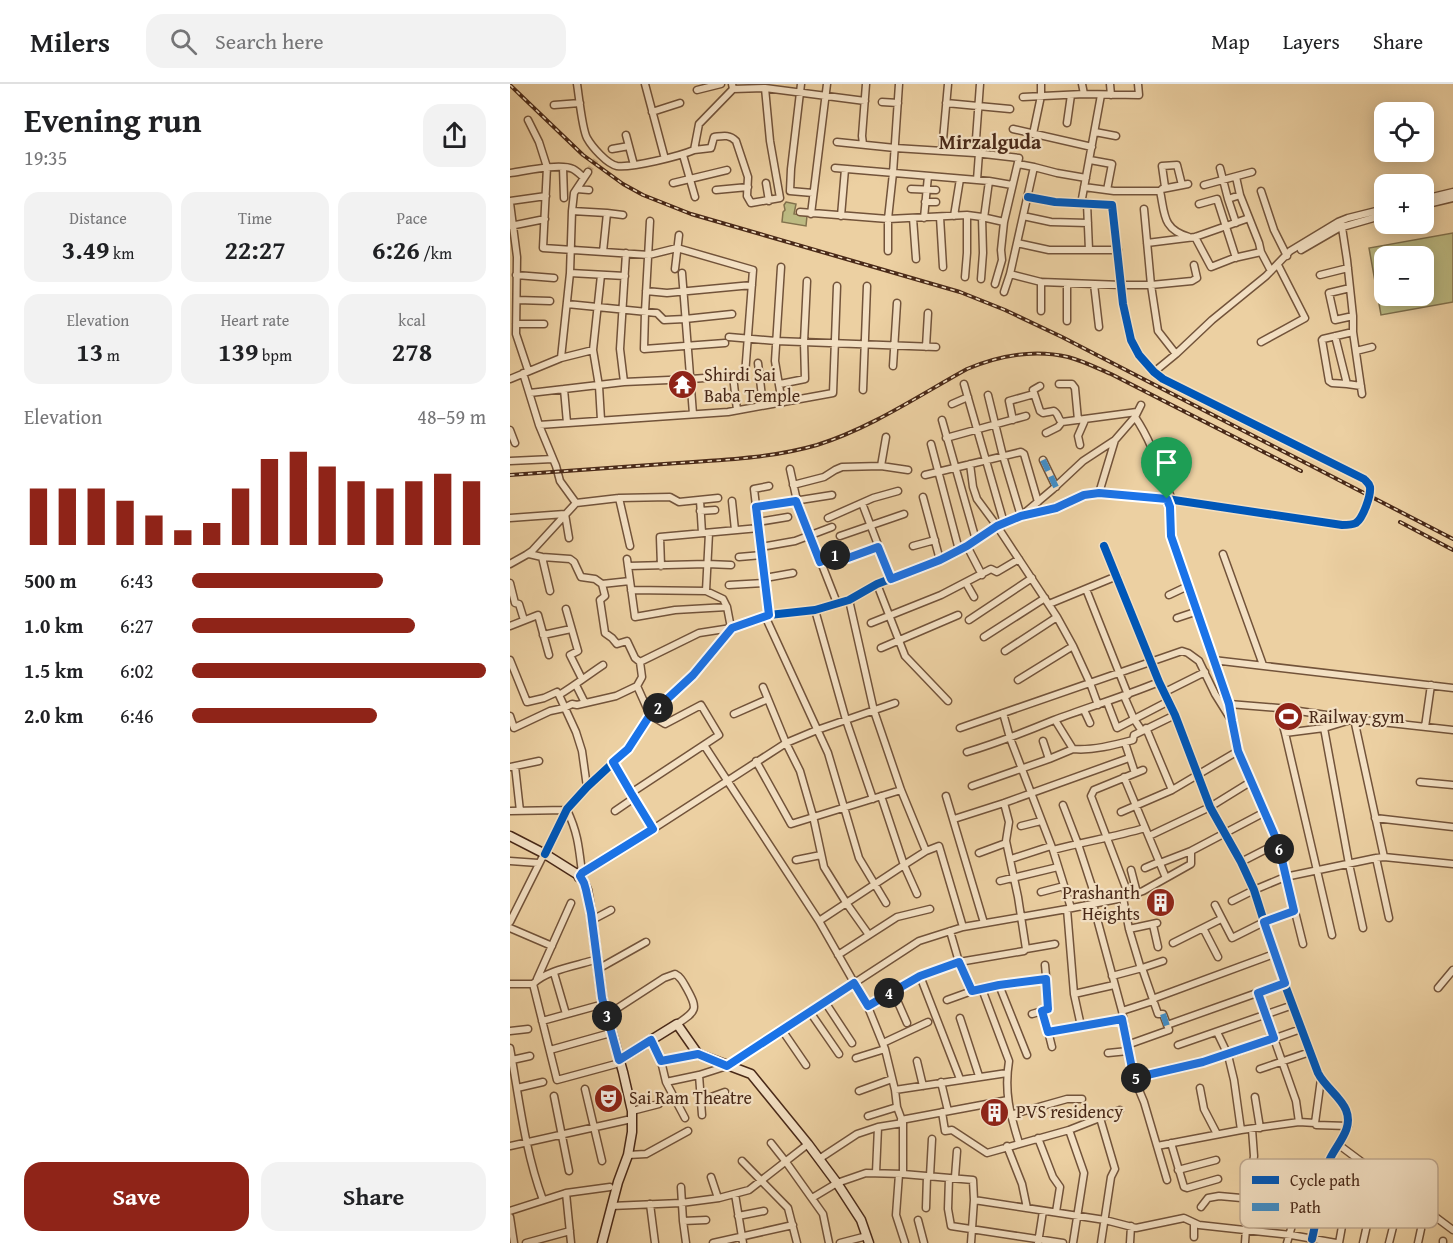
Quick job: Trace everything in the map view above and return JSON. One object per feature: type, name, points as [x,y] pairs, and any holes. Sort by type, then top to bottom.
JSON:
[{"type":"main road","points":[[510,836],[542,859]]},
{"type":"main road","points":[[510,841],[580,876],[586,890],[602,998],[627,1112],[623,1153],[610,1187],[596,1243]]},
{"type":"main road","points":[[580,876],[591,961],[600,1005],[632,1111],[632,1132],[628,1155],[611,1206],[602,1243]]},
{"type":"main road","points":[[617,1062],[677,1024],[698,1054],[751,1074],[837,1183],[861,1220],[868,1240]]},
{"type":"street","points":[[577,84],[586,137],[611,163],[617,166],[634,165],[683,155],[694,150],[711,148],[714,137],[732,136],[736,141],[748,177],[747,196],[751,203],[780,198],[770,141],[765,88]]},
{"type":"street","points":[[645,84],[665,159]]},
{"type":"street","points":[[697,90],[721,84]]},
{"type":"street","points":[[801,84],[790,191],[813,193]]},
{"type":"street","points":[[811,214],[827,84]]},
{"type":"street","points":[[863,144],[866,84]]},
{"type":"street","points":[[888,251],[888,219],[894,173],[899,84]]},
{"type":"street","points":[[942,151],[948,84]]},
{"type":"street","points":[[977,180],[980,84]]},
{"type":"street","points":[[1033,134],[1041,96],[1041,84]]},
{"type":"street","points":[[1082,84],[1084,94]]},
{"type":"street","points":[[1110,84],[1111,95]]},
{"type":"street","points":[[1023,97],[1084,94],[1139,95],[1138,84]]},
{"type":"street","points":[[694,150],[699,124],[733,87],[765,88],[865,101]]},
{"type":"street","points":[[1067,123],[1071,95]]},
{"type":"street","points":[[1089,250],[1084,187],[1101,95]]},
{"type":"street","points":[[882,102],[898,103]]},
{"type":"street","points":[[554,105],[580,103]]},
{"type":"street","points":[[652,112],[680,103]]},
{"type":"street","points":[[946,104],[1010,109]]},
{"type":"street","points":[[528,120],[539,142],[547,167],[543,248],[649,255],[677,248],[753,270],[746,375],[624,382],[530,393]]},
{"type":"street","points":[[1013,129],[1092,147]]},
{"type":"street","points":[[1095,132],[1116,136]]},
{"type":"street","points":[[626,135],[634,165]]},
{"type":"street","points":[[837,142],[1016,157],[1019,160],[1004,222],[1002,260],[995,284]]},
{"type":"street","points":[[612,149],[629,146]]},
{"type":"street","points":[[596,160],[599,153]]},
{"type":"street","points":[[683,155],[695,197]]},
{"type":"street","points":[[1090,160],[1112,164],[1107,190]]},
{"type":"street","points":[[1018,164],[1086,178]]},
{"type":"street","points":[[1084,187],[1107,190],[1162,189],[1185,184],[1178,165],[1162,166],[1162,189],[1164,210],[1169,226],[1176,232],[1192,237],[1211,267],[1261,252]]},
{"type":"street","points":[[563,167],[564,198]]},
{"type":"street","points":[[510,173],[563,167],[586,175],[574,194],[570,273],[561,358]]},
{"type":"street","points":[[1004,292],[1034,167]]},
{"type":"street","points":[[835,168],[960,178],[1012,185]]},
{"type":"street","points":[[1220,168],[1236,223]]},
{"type":"street","points":[[841,216],[846,169]]},
{"type":"street","points":[[673,183],[728,170]]},
{"type":"street","points":[[1204,185],[1252,172]]},
{"type":"street","points":[[924,218],[928,176]]},
{"type":"street","points":[[1236,177],[1240,195],[1261,252],[1271,271]]},
{"type":"street","points":[[954,216],[960,178]]},
{"type":"street","points":[[981,279],[983,217],[989,181]]},
{"type":"street","points":[[766,183],[769,201]]},
{"type":"street","points":[[716,190],[748,187]]},
{"type":"street","points":[[577,189],[589,190]]},
{"type":"street","points":[[911,189],[936,190]]},
{"type":"street","points":[[1261,191],[1274,230],[1287,256]]},
{"type":"street","points":[[1434,197],[1453,192]]},
{"type":"street","points":[[1228,199],[1240,195]]},
{"type":"street","points":[[546,196],[510,202],[516,324],[518,343],[539,425],[560,481],[576,503]]},
{"type":"street","points":[[640,662],[699,633],[732,628],[767,615],[815,610],[849,600],[878,584],[940,560],[1000,525],[1021,516],[1056,508],[1084,495],[1099,493],[1169,500],[1342,525],[1356,523],[1361,518],[1368,501],[1370,488],[1364,479],[1163,379],[1139,355],[1131,340],[1123,304],[1112,205],[1055,202],[1028,196]]},
{"type":"street","points":[[1434,203],[1453,198]]},
{"type":"street","points":[[1199,204],[1217,199],[1236,258]]},
{"type":"street","points":[[926,202],[936,202]]},
{"type":"street","points":[[1144,209],[1158,331],[1176,354]]},
{"type":"street","points":[[572,211],[623,215]]},
{"type":"street","points":[[800,212],[888,219],[967,215],[1004,222]]},
{"type":"street","points":[[603,252],[607,213]]},
{"type":"street","points":[[1154,372],[1287,256],[1342,224],[1374,213]]},
{"type":"street","points":[[965,278],[967,215]]},
{"type":"street","points":[[1023,216],[1051,222],[1088,223]]},
{"type":"street","points":[[940,217],[943,267]]},
{"type":"street","points":[[1342,224],[1374,217]]},
{"type":"street","points":[[913,218],[916,259]]},
{"type":"street","points":[[1147,243],[1192,237],[1249,218]]},
{"type":"street","points":[[512,226],[545,219]]},
{"type":"street","points":[[650,221],[644,349],[748,338],[835,344],[936,347]]},
{"type":"street","points":[[1342,224],[1362,394]]},
{"type":"street","points":[[675,269],[679,234]]},
{"type":"street","points":[[1017,243],[1049,250],[1118,250]]},
{"type":"street","points":[[624,382],[620,349],[626,253]]},
{"type":"street","points":[[1262,342],[1305,318],[1278,265]]},
{"type":"street","points":[[1010,274],[1041,282],[1151,285],[1195,280],[1197,276],[1194,266]]},
{"type":"street","points":[[781,267],[775,360],[782,403]]},
{"type":"street","points":[[1320,275],[1348,268]]},
{"type":"street","points":[[570,273],[625,276]]},
{"type":"street","points":[[682,273],[693,414]]},
{"type":"street","points":[[601,275],[593,350],[599,386],[601,420]]},
{"type":"street","points":[[514,279],[554,278]]},
{"type":"street","points":[[780,384],[805,379],[807,281]]},
{"type":"street","points":[[1041,282],[1041,310]]},
{"type":"street","points":[[1067,283],[1067,321]]},
{"type":"street","points":[[1094,284],[1099,327]]},
{"type":"street","points":[[646,291],[667,293],[752,285]]},
{"type":"street","points":[[539,425],[737,410],[833,393],[837,286]]},
{"type":"street","points":[[863,390],[867,286]]},
{"type":"street","points":[[1350,288],[1329,293],[1335,320],[1353,316]]},
{"type":"street","points":[[514,302],[550,302]]},
{"type":"street","points":[[892,366],[897,303]]},
{"type":"street","points":[[567,304],[657,313],[664,320],[732,314]]},
{"type":"street","points":[[926,347],[928,314]]},
{"type":"street","points":[[516,324],[544,324]]},
{"type":"street","points":[[1353,332],[1322,340],[1329,381],[1361,386]]},
{"type":"street","points":[[1335,336],[1347,384]]},
{"type":"street","points":[[510,346],[518,343]]},
{"type":"street","points":[[1356,351],[1372,347]]},
{"type":"street","points":[[510,379],[561,358],[593,350]]},
{"type":"street","points":[[758,363],[763,405]]},
{"type":"street","points":[[732,376],[737,410]]},
{"type":"street","points":[[964,384],[986,460],[1000,525]]},
{"type":"street","points":[[1059,384],[1072,384],[1075,388],[1078,420]]},
{"type":"street","points":[[1040,386],[1033,390],[1041,413],[1054,411],[1062,422]]},
{"type":"street","points":[[1075,388],[1083,388]]},
{"type":"street","points":[[564,389],[567,423]]},
{"type":"street","points":[[1013,420],[1009,401],[1034,394]]},
{"type":"street","points":[[988,395],[1021,516]]},
{"type":"street","points":[[952,404],[969,397]]},
{"type":"street","points":[[1138,411],[1169,500],[1171,536],[1229,704],[1238,751],[1278,843],[1303,944]]},
{"type":"street","points":[[1046,433],[1058,427],[1062,422],[1138,411]]},
{"type":"street","points":[[1021,516],[1083,461],[1115,440],[1138,411]]},
{"type":"street","points":[[946,438],[1026,416]]},
{"type":"street","points":[[942,420],[976,540]]},
{"type":"street","points":[[1080,445],[1078,436],[1085,420]]},
{"type":"street","points":[[510,430],[515,443]]},
{"type":"street","points":[[881,466],[886,437]]},
{"type":"street","points":[[1099,493],[1115,440]]},
{"type":"street","points":[[931,444],[959,550]]},
{"type":"street","points":[[925,475],[1023,452],[1038,502]]},
{"type":"street","points":[[510,461],[553,459]]},
{"type":"street","points":[[1043,460],[1056,487]]},
{"type":"street","points":[[970,464],[977,499],[1000,525],[1057,617],[1073,646],[1098,705]]},
{"type":"street","points":[[793,485],[824,477],[842,467],[881,466],[908,470]]},
{"type":"street","points":[[790,469],[796,501],[837,603]]},
{"type":"street","points":[[770,486],[754,489],[767,615],[828,753],[859,858],[886,903]]},
{"type":"street","points":[[828,518],[873,498],[898,491]]},
{"type":"street","points":[[756,507],[832,495]]},
{"type":"street","points":[[510,564],[529,554],[576,503],[619,498],[669,497],[680,502],[718,498]]},
{"type":"street","points":[[923,497],[940,560]]},
{"type":"street","points":[[619,498],[630,546]]},
{"type":"street","points":[[700,500],[700,511],[706,533],[706,591]]},
{"type":"street","points":[[732,501],[735,530]]},
{"type":"street","points":[[862,503],[891,579]]},
{"type":"street","points":[[700,511],[715,510]]},
{"type":"street","points":[[510,518],[565,514]]},
{"type":"street","points":[[565,514],[569,538]]},
{"type":"street","points":[[840,536],[904,514]]},
{"type":"street","points":[[661,566],[660,537],[735,530],[788,517]]},
{"type":"street","points":[[761,548],[795,541],[832,527]]},
{"type":"street","points":[[913,546],[935,540]]},
{"type":"street","points":[[967,546],[982,575]]},
{"type":"street","points":[[1104,546],[1159,682],[1175,715],[1210,807],[1254,890],[1274,954],[1321,1078],[1347,1111],[1348,1126],[1330,1159]]},
{"type":"street","points":[[820,562],[843,552],[848,558],[878,547]]},
{"type":"street","points":[[510,716],[513,728],[550,711],[572,704],[577,705],[616,696],[637,686],[642,677],[640,662],[635,658],[627,640],[617,644],[604,633],[600,600],[605,596],[602,584],[595,579],[581,577],[574,562],[570,559],[529,554]]},
{"type":"street","points":[[1223,554],[1263,665]]},
{"type":"street","points":[[739,556],[762,555]]},
{"type":"street","points":[[542,557],[550,591]]},
{"type":"street","points":[[871,623],[941,595],[991,569],[997,572],[1019,559]]},
{"type":"street","points":[[727,607],[675,609],[635,617],[627,563],[661,566],[731,565]]},
{"type":"street","points":[[729,585],[793,573]]},
{"type":"street","points":[[1049,604],[1118,576]]},
{"type":"street","points":[[969,620],[1032,578]]},
{"type":"street","points":[[602,584],[630,581]]},
{"type":"street","points":[[966,582],[974,597]]},
{"type":"street","points":[[510,583],[515,603],[519,604],[524,620]]},
{"type":"street","points":[[878,584],[905,656],[948,701]]},
{"type":"street","points":[[1168,595],[1188,586]]},
{"type":"street","points":[[1086,589],[1120,673],[1134,719],[1144,730],[1172,790]]},
{"type":"street","points":[[631,590],[706,591],[723,599],[732,628]]},
{"type":"street","points":[[984,638],[1045,598]]},
{"type":"street","points":[[849,600],[874,711],[901,790],[926,851]]},
{"type":"street","points":[[566,609],[579,651],[570,654],[582,679]]},
{"type":"street","points":[[815,610],[846,720],[873,799]]},
{"type":"street","points":[[1177,618],[1198,611]]},
{"type":"street","points":[[510,626],[538,615],[549,655]]},
{"type":"street","points":[[881,648],[957,615]]},
{"type":"street","points":[[1005,651],[1057,617]]},
{"type":"street","points":[[510,922],[567,810],[587,787],[628,749],[650,715],[693,675],[732,628]]},
{"type":"street","points":[[543,635],[571,629]]},
{"type":"street","points":[[1018,680],[1073,646]]},
{"type":"street","points":[[960,728],[1182,651],[1195,657],[1232,721]]},
{"type":"street","points":[[510,660],[526,702],[557,692],[559,695],[582,751],[587,787]]},
{"type":"street","points":[[1213,660],[1453,688]]},
{"type":"street","points":[[559,695],[603,665]]},
{"type":"street","points":[[1165,692],[1205,672]]},
{"type":"street","points":[[967,752],[1126,696],[1159,682]]},
{"type":"street","points":[[576,685],[585,703]]},
{"type":"street","points":[[1425,727],[1431,685]]},
{"type":"street","points":[[615,811],[632,796],[719,735],[701,705],[664,724],[650,715],[637,686]]},
{"type":"street","points":[[762,687],[800,771],[824,867],[869,935]]},
{"type":"street","points":[[544,698],[550,711]]},
{"type":"street","points":[[734,714],[768,699]]},
{"type":"street","points":[[1107,702],[1117,728],[1168,701]]},
{"type":"street","points":[[567,810],[578,837],[580,876],[786,743],[895,703]]},
{"type":"street","points":[[1229,704],[1453,730]]},
{"type":"street","points":[[1278,708],[1286,733],[1332,935]]},
{"type":"street","points":[[1084,710],[1090,723]]},
{"type":"street","points":[[1003,713],[1064,886],[1069,908],[1074,994],[1080,1026]]},
{"type":"street","points":[[972,786],[1071,750],[1125,743],[1133,740],[1134,735],[1175,715]]},
{"type":"street","points":[[1286,733],[1324,728],[1354,719]]},
{"type":"street","points":[[1354,719],[1384,857]]},
{"type":"street","points":[[1052,721],[1071,750]]},
{"type":"street","points":[[1324,728],[1348,864],[1363,928]]},
{"type":"street","points":[[1042,741],[1049,759]]},
{"type":"street","points":[[1125,743],[1136,773]]},
{"type":"street","points":[[704,745],[819,921],[868,1006],[884,1046],[902,1121],[901,1174],[896,1215],[905,1243]]},
{"type":"street","points":[[1121,812],[1172,790],[1238,751]]},
{"type":"street","points":[[954,819],[1129,758]]},
{"type":"street","points":[[520,811],[513,766],[539,761]]},
{"type":"street","points":[[756,761],[791,824],[901,790]]},
{"type":"street","points":[[613,762],[653,829]]},
{"type":"street","points":[[1143,770],[1094,790],[1091,796],[1126,897],[1129,929],[1153,1001],[1161,1014],[1166,1030]]},
{"type":"street","points":[[1124,777],[1166,878]]},
{"type":"street","points":[[1149,836],[1210,807],[1252,781]]},
{"type":"street","points":[[1420,782],[1453,785]]},
{"type":"street","points":[[881,796],[916,894]]},
{"type":"street","points":[[946,796],[984,923]]},
{"type":"street","points":[[1004,803],[1009,822],[1006,843],[1015,878],[1026,949]]},
{"type":"street","points":[[1063,805],[1078,844],[1095,903],[1122,1015],[1134,1078],[1144,1102],[1167,1180]]},
{"type":"street","points":[[510,811],[567,810]]},
{"type":"street","points":[[1145,868],[1191,851],[1265,812]]},
{"type":"street","points":[[1376,818],[1453,827]]},
{"type":"street","points":[[1021,826],[1041,821]]},
{"type":"street","points":[[1011,859],[1145,828]]},
{"type":"street","points":[[979,852],[1006,843]]},
{"type":"street","points":[[1241,862],[1278,843]]},
{"type":"street","points":[[819,921],[926,851],[939,846],[963,927]]},
{"type":"street","points":[[666,1082],[727,1066],[919,940],[963,927],[1126,897],[1191,864],[1191,851]]},
{"type":"street","points":[[796,860],[821,855]]},
{"type":"street","points":[[1376,858],[1389,918]]},
{"type":"street","points":[[1232,901],[1285,877],[1376,858],[1453,864]]},
{"type":"street","points":[[510,861],[542,859]]},
{"type":"street","points":[[1000,881],[1058,867]]},
{"type":"street","points":[[1131,870],[1137,893]]},
{"type":"street","points":[[1041,892],[1064,886]]},
{"type":"street","points":[[572,903],[535,981],[542,1021],[557,1080],[617,1062]]},
{"type":"street","points":[[1215,905],[1232,938],[1264,922],[1294,911]]},
{"type":"street","points":[[838,955],[897,917],[930,909]]},
{"type":"street","points":[[592,921],[611,910]]},
{"type":"street","points":[[1173,943],[1221,919]]},
{"type":"street","points":[[1129,929],[1155,924],[1158,946]]},
{"type":"street","points":[[510,927],[552,946]]},
{"type":"street","points":[[1203,928],[1218,957]]},
{"type":"street","points":[[950,931],[959,962],[972,991]]},
{"type":"street","points":[[598,969],[646,942]]},
{"type":"street","points":[[868,1006],[920,976],[959,962],[1055,944]]},
{"type":"street","points":[[1048,1032],[1122,1015],[1155,998],[1274,954]]},
{"type":"street","points":[[510,984],[535,981],[554,972],[591,961]]},
{"type":"street","points":[[1112,976],[1163,961]]},
{"type":"street","points":[[1032,1014],[1048,1009],[1045,965]]},
{"type":"street","points":[[1438,988],[1453,970]]},
{"type":"street","points":[[554,972],[566,1014]]},
{"type":"street","points":[[607,1015],[664,978],[675,974],[681,978],[694,1002],[694,1008],[689,1016],[677,1024]]},
{"type":"street","points":[[920,976],[960,1079]]},
{"type":"street","points":[[947,1000],[999,985],[1046,979]]},
{"type":"street","points":[[1108,1053],[1128,1048],[1166,1030],[1285,983]]},
{"type":"street","points":[[999,985],[1027,1055]]},
{"type":"street","points":[[1074,994],[1114,985]]},
{"type":"street","points":[[982,989],[1009,1061],[1008,1100],[1019,1143]]},
{"type":"street","points":[[893,991],[907,1023]]},
{"type":"street","points":[[1258,993],[1296,1101],[1299,1122]]},
{"type":"street","points":[[825,1002],[852,1043]]},
{"type":"street","points":[[542,1021],[600,1005]]},
{"type":"street","points":[[1178,1045],[1293,1005]]},
{"type":"street","points":[[1042,1011],[1052,1047]]},
{"type":"street","points":[[810,1012],[838,1054]]},
{"type":"street","points":[[960,1018],[980,1076]]},
{"type":"street","points":[[856,1058],[928,1022]]},
{"type":"street","points":[[510,1031],[528,1029]]},
{"type":"street","points":[[1134,1078],[1228,1055],[1301,1029]]},
{"type":"street","points":[[782,1030],[806,1065]]},
{"type":"street","points":[[1216,1032],[1228,1055],[1237,1092],[1241,1130]]},
{"type":"street","points":[[550,1050],[607,1034]]},
{"type":"street","points":[[651,1040],[661,1061],[666,1082],[685,1118]]},
{"type":"street","points":[[510,1048],[512,1079],[517,1088],[527,1143],[543,1200]]},
{"type":"street","points":[[1260,1069],[1310,1052]]},
{"type":"street","points":[[661,1061],[698,1054]]},
{"type":"street","points":[[512,1060],[530,1056]]},
{"type":"street","points":[[917,1061],[923,1086]]},
{"type":"street","points":[[895,1090],[1007,1073]]},
{"type":"street","points":[[699,1075],[702,1115]]},
{"type":"street","points":[[1315,1123],[1321,1078]]},
{"type":"street","points":[[860,1091],[892,1079]]},
{"type":"street","points":[[517,1088],[543,1082]]},
{"type":"street","points":[[941,1082],[945,1131],[952,1130],[987,1153],[1069,1130],[1119,1110]]},
{"type":"street","points":[[1200,1088],[1204,1109],[1215,1135]]},
{"type":"street","points":[[585,1089],[602,1161]]},
{"type":"street","points":[[700,1101],[725,1092]]},
{"type":"street","points":[[554,1096],[569,1171]]},
{"type":"street","points":[[1254,1159],[1255,1097]]},
{"type":"street","points":[[1010,1114],[1067,1099],[1082,1099]]},
{"type":"street","points":[[819,1159],[857,1134],[878,1127],[1008,1100]]},
{"type":"street","points":[[632,1111],[659,1104]]},
{"type":"street","points":[[868,1116],[897,1107]]},
{"type":"street","points":[[1100,1118],[1115,1169],[1111,1177],[1101,1243]]},
{"type":"street","points":[[510,1146],[627,1120]]},
{"type":"street","points":[[1157,1146],[1299,1122],[1348,1126]]},
{"type":"street","points":[[876,1173],[878,1127]]},
{"type":"street","points":[[1069,1130],[1084,1173],[1073,1243]]},
{"type":"street","points":[[628,1155],[646,1154],[688,1131]]},
{"type":"street","points":[[1038,1138],[1053,1177],[1060,1187],[1056,1212]]},
{"type":"street","points":[[926,1208],[932,1139]]},
{"type":"street","points":[[771,1143],[823,1214],[830,1243]]},
{"type":"street","points":[[1171,1143],[1183,1185],[1186,1187],[1218,1179]]},
{"type":"street","points":[[611,1206],[681,1203],[718,1198],[749,1190],[808,1144]]},
{"type":"street","points":[[1339,1145],[1358,1159]]},
{"type":"street","points":[[1007,1146],[1022,1184],[1027,1208]]},
{"type":"street","points":[[957,1151],[948,1209],[951,1226],[1064,1243]]},
{"type":"street","points":[[1178,1170],[1216,1160]]},
{"type":"street","points":[[742,1161],[788,1208],[797,1243]]},
{"type":"street","points":[[812,1198],[837,1183],[866,1173],[973,1180],[971,1243]]},
{"type":"street","points":[[711,1176],[718,1198]]},
{"type":"street","points":[[510,1211],[566,1193],[610,1187]]},
{"type":"street","points":[[681,1187],[686,1243]]},
{"type":"street","points":[[566,1193],[571,1243]]},
{"type":"street","points":[[735,1194],[742,1240]]},
{"type":"street","points":[[1201,1207],[1211,1197],[1240,1197]]},
{"type":"street","points":[[974,1200],[1106,1220],[1141,1228],[1186,1218],[1194,1224],[1337,1243],[1340,1228]]},
{"type":"street","points":[[650,1204],[655,1243]]},
{"type":"street","points":[[738,1216],[764,1211]]},
{"type":"street","points":[[1039,1241],[1043,1211]]},
{"type":"street","points":[[510,1217],[514,1243]]},
{"type":"street","points":[[1438,1219],[1453,1230]]},
{"type":"street","points":[[683,1221],[706,1220]]},
{"type":"street","points":[[918,1220],[924,1243]]},
{"type":"street","points":[[1194,1224],[1194,1237]]},
{"type":"street","points":[[713,1243],[742,1240],[793,1225]]},
{"type":"street","points":[[1130,1243],[1131,1226]]},
{"type":"street","points":[[1312,1239],[1314,1228]]},
{"type":"street","points":[[1363,1243],[1366,1228]]},
{"type":"street","points":[[1389,1243],[1393,1228]]},
{"type":"street","points":[[1418,1243],[1421,1229]]},
{"type":"street","points":[[1245,1243],[1247,1230]]},
{"type":"street","points":[[526,1243],[537,1242],[570,1231]]},
{"type":"street","points":[[1287,1243],[1295,1238]]},
{"type":"street","points":[[840,1243],[868,1240]]},
{"type":"green space","points":[[786,202],[796,204],[794,214],[807,216],[806,226],[782,222]]},
{"type":"green space","points":[[1453,233],[1453,302],[1434,305],[1434,246],[1380,246]]},
{"type":"green space","points":[[1374,247],[1374,276],[1369,248]]},
{"type":"green space","points":[[1379,306],[1431,306],[1381,315]]},
{"type":"tunnel","points":[[588,172],[596,160]]},
{"type":"railway","points":[[510,85],[583,155],[623,184],[643,195],[691,214],[960,292],[1005,310],[1062,337],[1453,539]]},
{"type":"railway","points":[[510,475],[766,456],[800,449],[856,430],[967,369],[1004,357],[1029,354],[1055,355],[1074,359],[1111,374],[1301,471]]},
{"type":"railway","points":[[1400,522],[1453,550]]},
{"type":"marked path","points":[[1043,460],[1056,487]]},
{"type":"marked path","points":[[1163,1014],[1168,1031]]},
{"type":"cycle path","points":[[545,854],[567,809],[628,749],[650,715],[693,676],[731,628],[769,615],[815,610],[849,600],[877,584],[940,560],[997,526],[1021,516],[1056,508],[1084,495],[1099,493],[1167,499],[1342,525],[1353,524],[1359,520],[1370,491],[1369,484],[1364,479],[1163,379],[1139,355],[1131,340],[1123,304],[1112,205],[1055,202],[1028,197]]},
{"type":"cycle path","points":[[1104,546],[1159,682],[1175,715],[1210,807],[1254,890],[1279,969],[1318,1073],[1346,1110],[1348,1124],[1330,1159]]},
{"type":"cycle path","points":[[1312,1239],[1314,1228]]},
{"type":"place","name":"Shirdi Sai Baba Temple","points":[[683,385]]},
{"type":"place","name":"Railway gym","points":[[1288,717]]},
{"type":"place","name":"Prashanth Heights","points":[[1161,903]]},
{"type":"place","name":"Sai Ram Theatre","points":[[608,1098]]},
{"type":"place","name":"PVS residency","points":[[995,1112]]},
{"type":"district","name":"Mirzalguda","points":[[990,142]]},
{"type":"route","points":[[1099,493],[1167,499],[1170,507],[1171,536],[1229,704],[1238,751],[1278,843],[1294,911],[1264,922],[1285,983],[1258,993],[1274,1038],[1228,1055],[1134,1078],[1122,1019],[1048,1032],[1042,1011],[1048,1009],[1046,979],[972,991],[959,962],[920,976],[868,1006],[854,983],[727,1066],[698,1054],[661,1061],[651,1040],[619,1060],[602,998],[591,913],[584,883],[580,876],[653,829],[613,762],[628,749],[650,715],[693,675],[732,628],[769,615],[756,507],[796,501],[820,562],[843,552],[848,558],[878,547],[891,579],[940,560],[967,546],[997,526],[1021,516],[1056,508],[1084,495],[1099,493]]}]
